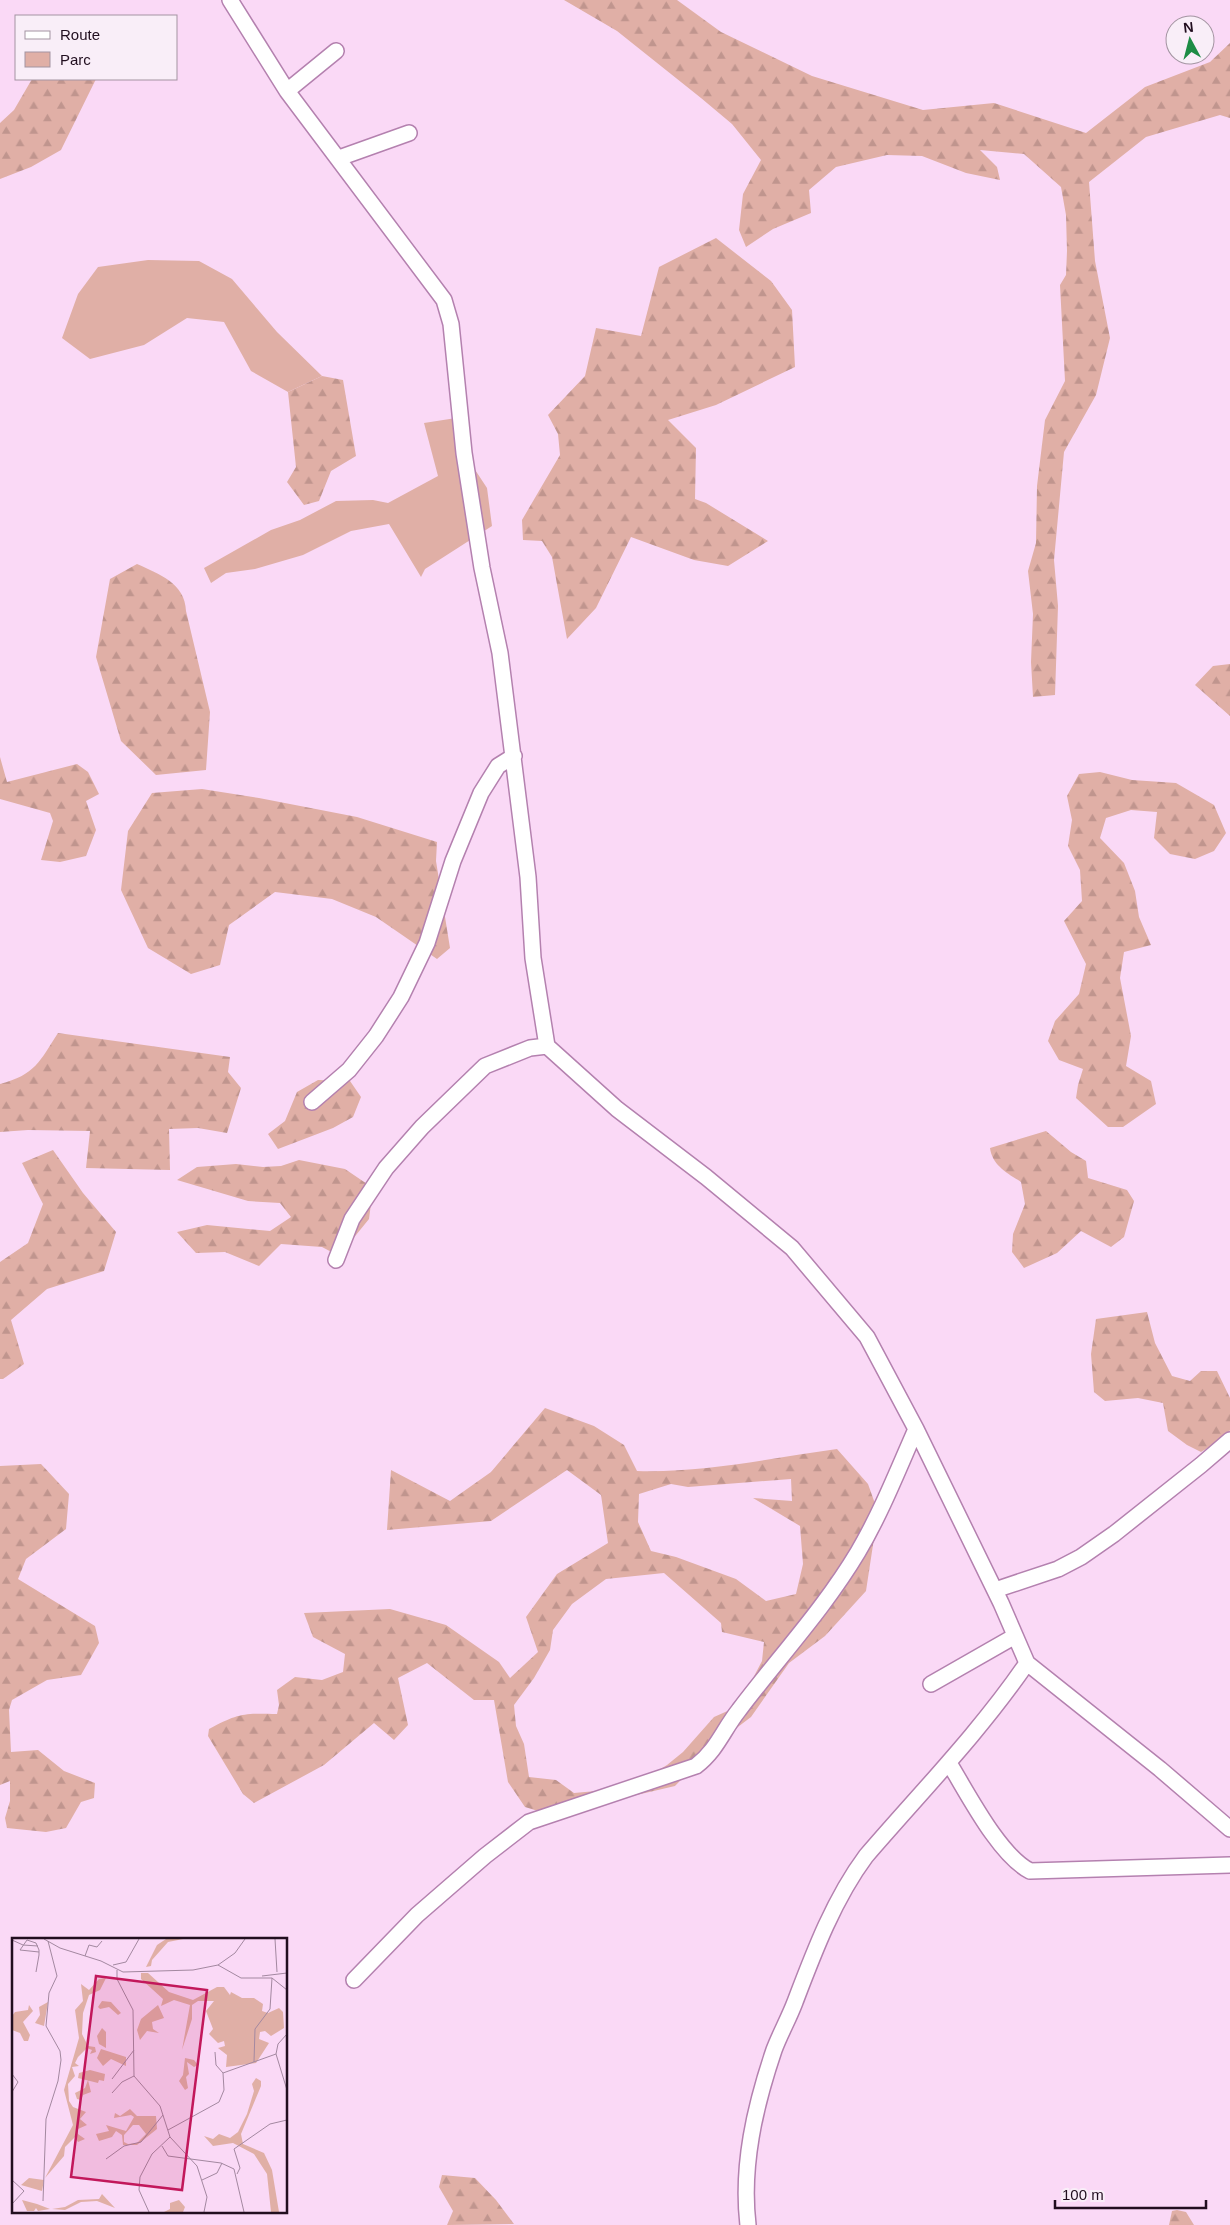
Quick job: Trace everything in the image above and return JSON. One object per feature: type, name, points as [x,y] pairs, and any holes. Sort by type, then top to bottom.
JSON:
[{"type":"street","points":[[230,0],[287,91],[340,158],[444,300],[451,324],[464,453],[482,568],[500,652],[528,877],[533,958],[547,1046],[617,1109],[706,1177],[792,1248],[867,1337],[916,1429],[995,1590],[1027,1663],[1160,1768],[1230,1829]]},
{"type":"street","points":[[287,91],[336,51]]},
{"type":"street","points":[[340,158],[408,132]]},
{"type":"street","points":[[312,1102],[349,1070],[376,1036],[401,997],[427,943],[453,861],[481,793],[498,766],[514,756]]},
{"type":"street","points":[[336,1260],[352,1218],[386,1168],[422,1127],[485,1066],[530,1048],[547,1046]]},
{"type":"street","points":[[354,1980],[417,1915],[485,1856],[529,1822],[696,1766],[710,1755],[738,1711],[798,1638],[858,1553],[894,1481],[916,1429]]},
{"type":"street","points":[[995,1590],[1058,1569],[1081,1557],[1114,1534],[1202,1465],[1230,1440]]},
{"type":"street","points":[[931,1684],[1015,1636]]},
{"type":"street","points":[[748,2225],[746,2183],[751,2136],[775,2049],[814,1953],[854,1872],[1000,1703],[1027,1663]]},
{"type":"street","points":[[949,1763],[1004,1848],[1022,1867],[1030,1871],[1230,1865]]},
{"type":"green space","points":[[564,0],[677,0],[721,32],[812,76],[923,110],[994,103],[1086,133],[1145,87],[1202,65],[1215,65],[1215,57],[1230,43],[1230,118],[1220,115],[1146,137],[1089,182],[1095,261],[1110,338],[1096,395],[1064,452],[1054,560],[1058,606],[1055,695],[1033,697],[1031,662],[1033,614],[1028,571],[1036,543],[1037,486],[1045,420],[1065,381],[1060,285],[1066,275],[1067,251],[1066,215],[1061,187],[1024,154],[980,150],[997,167],[1000,180],[966,173],[922,156],[887,155],[836,167],[809,190],[811,213],[773,229],[746,247],[739,230],[743,194],[761,160],[732,124],[617,31]]},
{"type":"green space","points":[[31,80],[96,80],[61,150],[31,167],[0,179],[0,123],[14,110]]},
{"type":"green space","points":[[716,238],[771,281],[792,310],[795,367],[716,405],[668,420],[696,448],[695,499],[706,503],[768,541],[728,566],[694,560],[631,537],[596,608],[567,639],[552,557],[542,541],[523,540],[522,520],[560,455],[558,434],[548,415],[585,376],[596,328],[641,336],[659,267]]},
{"type":"green space","points":[[148,260],[199,261],[232,279],[277,332],[322,376],[288,392],[251,371],[224,322],[187,318],[144,345],[90,359],[62,338],[78,294],[98,267]]},
{"type":"green space","points":[[322,376],[343,380],[356,456],[331,471],[319,501],[304,505],[287,482],[296,467],[288,392]]},
{"type":"green space","points":[[456,418],[464,453],[487,488],[492,526],[425,569],[421,577],[389,524],[351,531],[303,555],[255,569],[226,573],[211,583],[204,568],[271,530],[300,520],[336,501],[373,500],[388,503],[438,476],[424,423]]},
{"type":"green space","points":[[137,564],[162,576],[176,586],[185,601],[210,712],[206,770],[156,775],[121,741],[96,657],[110,579]]},
{"type":"green space","points":[[1230,664],[1230,716],[1195,685],[1213,666]]},
{"type":"green space","points":[[0,757],[7,782],[77,764],[88,772],[99,794],[86,801],[96,830],[86,856],[60,862],[41,860],[53,821],[50,813],[0,799]]},
{"type":"green space","points":[[1100,772],[1132,780],[1176,783],[1214,805],[1226,833],[1214,851],[1195,859],[1170,854],[1154,838],[1157,812],[1131,810],[1106,818],[1100,838],[1124,863],[1135,891],[1139,917],[1151,945],[1124,952],[1120,978],[1131,1036],[1126,1066],[1151,1081],[1156,1104],[1123,1127],[1108,1127],[1076,1098],[1083,1069],[1059,1060],[1048,1041],[1055,1021],[1079,994],[1086,964],[1064,921],[1082,901],[1080,870],[1068,846],[1072,820],[1067,796],[1079,774]]},
{"type":"green space","points":[[202,789],[357,817],[437,842],[436,861],[450,948],[437,959],[376,917],[332,899],[275,892],[229,925],[220,965],[191,974],[148,948],[121,890],[128,831],[152,793]]},
{"type":"green space","points":[[58,1033],[230,1057],[228,1072],[241,1088],[227,1133],[198,1128],[169,1129],[170,1170],[86,1168],[90,1131],[28,1130],[0,1132],[0,1084],[21,1076],[35,1066]]},
{"type":"green space","points":[[318,1080],[350,1081],[361,1097],[353,1117],[333,1128],[278,1149],[268,1134],[285,1121],[297,1092]]},
{"type":"green space","points":[[1046,1131],[1071,1152],[1086,1161],[1088,1178],[1127,1190],[1134,1201],[1124,1237],[1111,1247],[1081,1231],[1057,1253],[1024,1268],[1012,1252],[1013,1234],[1025,1204],[1021,1182],[997,1164],[990,1148]]},
{"type":"green space","points":[[53,1150],[83,1193],[116,1232],[104,1271],[47,1289],[11,1320],[24,1364],[3,1379],[0,1379],[0,1262],[28,1243],[43,1204],[22,1163]]},
{"type":"green space","points":[[299,1160],[345,1169],[373,1188],[369,1219],[339,1256],[322,1247],[281,1244],[259,1266],[225,1252],[196,1253],[177,1232],[207,1225],[270,1231],[291,1217],[280,1203],[248,1201],[177,1180],[197,1167],[236,1164],[263,1167],[281,1166]]},
{"type":"green space","points":[[1147,1312],[1155,1343],[1172,1376],[1190,1381],[1201,1371],[1217,1371],[1230,1398],[1230,1430],[1227,1436],[1201,1452],[1187,1445],[1168,1431],[1163,1403],[1138,1398],[1105,1401],[1094,1392],[1091,1354],[1096,1319]]},
{"type":"green space","points":[[545,1408],[594,1426],[624,1445],[637,1471],[687,1470],[837,1449],[868,1484],[878,1512],[866,1591],[825,1636],[789,1663],[751,1717],[718,1742],[675,1786],[551,1815],[525,1807],[508,1782],[494,1700],[474,1700],[427,1663],[398,1678],[408,1725],[394,1740],[374,1723],[324,1765],[254,1803],[243,1794],[208,1736],[209,1729],[242,1715],[277,1714],[279,1705],[277,1690],[295,1677],[322,1680],[343,1672],[345,1654],[313,1637],[304,1613],[390,1609],[446,1625],[499,1662],[510,1678],[538,1652],[526,1617],[557,1574],[608,1543],[601,1495],[567,1470],[491,1521],[387,1530],[391,1470],[450,1501],[491,1472]],"holes":[[[791,1479],[792,1501],[753,1498],[800,1526],[803,1564],[796,1594],[766,1601],[736,1579],[676,1557],[651,1551],[638,1522],[639,1494],[671,1484],[688,1487]],[[664,1573],[721,1623],[722,1632],[764,1642],[762,1661],[751,1682],[732,1709],[714,1717],[683,1752],[667,1765],[629,1788],[574,1793],[556,1780],[529,1777],[524,1744],[516,1726],[514,1705],[534,1678],[550,1650],[553,1630],[572,1604],[606,1579]]]},
{"type":"green space","points":[[41,1464],[69,1494],[66,1529],[26,1559],[18,1579],[95,1626],[99,1643],[81,1675],[47,1680],[12,1700],[9,1710],[11,1752],[38,1750],[64,1771],[95,1783],[94,1798],[81,1802],[66,1828],[46,1832],[7,1828],[5,1818],[10,1801],[10,1781],[0,1785],[0,1466]]},
{"type":"green space","points":[[442,2175],[475,2178],[496,2200],[514,2224],[447,2225],[453,2211],[439,2187]]},
{"type":"green space","points":[[1172,2211],[1186,2212],[1194,2225],[1169,2225]]}]
